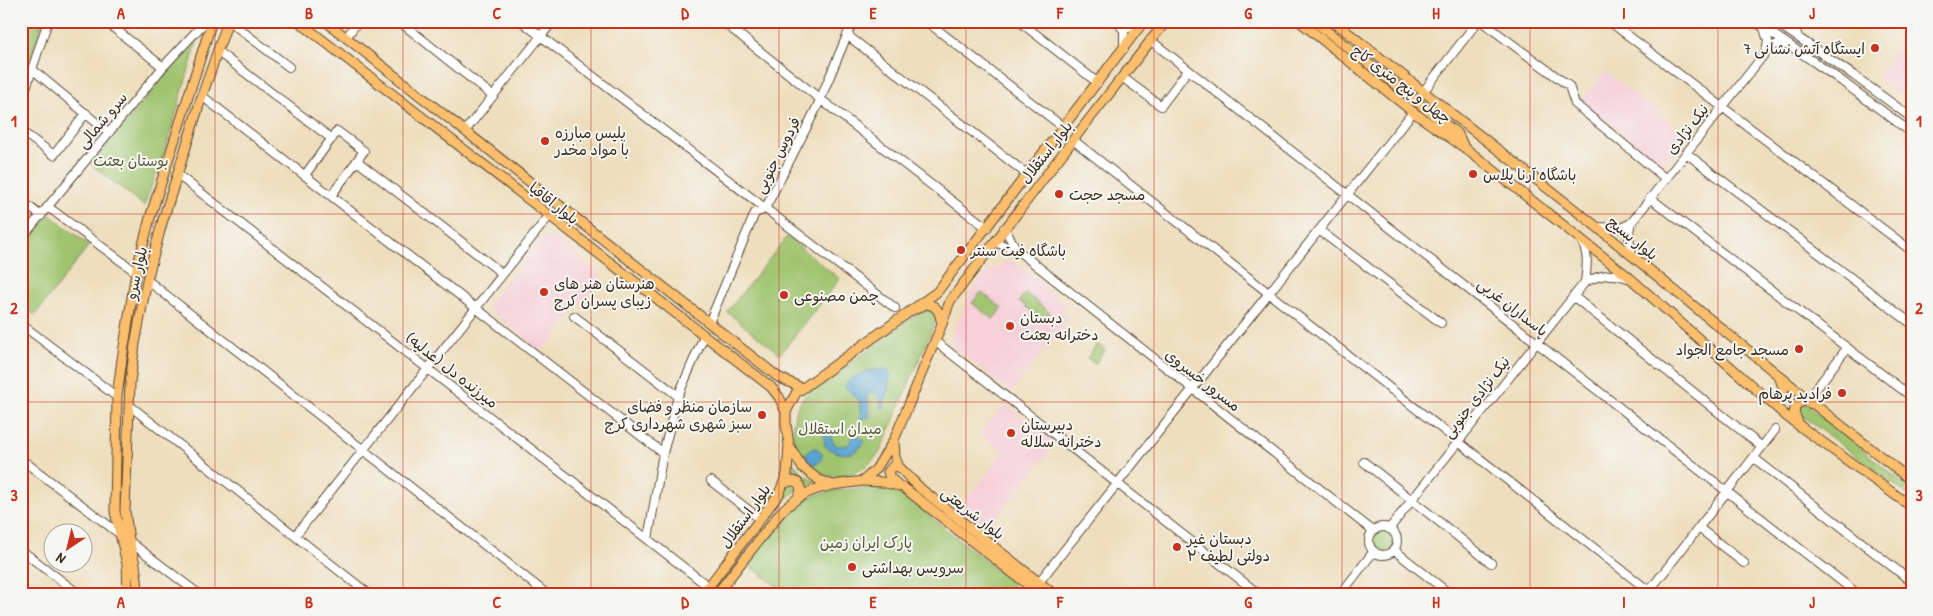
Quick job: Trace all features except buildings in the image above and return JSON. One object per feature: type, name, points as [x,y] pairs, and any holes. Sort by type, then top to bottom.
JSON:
[{"type":"main road","name":"بلوار سرو","points":[[128,595],[126,564],[115,512],[117,397],[136,272],[150,218],[212,21]]},
{"type":"main road","name":"بلوار سرو","points":[[139,595],[125,511],[130,383],[147,280],[162,223],[228,21]]},
{"type":"main road","name":"بلوار اقاقیا","points":[[298,21],[770,387],[779,397],[786,412]]},
{"type":"main road","name":"بلوار اقاقیا","points":[[325,21],[778,378],[802,388]]},
{"type":"main road","name":"بلوار استقلال","points":[[916,309],[937,292],[1144,21]]},
{"type":"main road","name":"بلوار استقلال","points":[[942,324],[950,301],[1004,228],[1166,21]]},
{"type":"main road","name":"چهل و پنج متری کاج","points":[[1299,21],[1413,112],[1465,148]]},
{"type":"main road","points":[[1314,21],[1458,134],[1465,148],[1630,278],[1762,396],[1800,427],[1912,507]]},
{"type":"main road","name":"بلوار بسیج","points":[[1332,21],[1597,227],[1912,482]]},
{"type":"main road","points":[[926,304],[933,305],[938,311],[942,324],[894,440],[876,469],[863,481],[833,485],[819,480],[802,467],[789,445],[786,412],[796,393],[916,309],[926,304]]},
{"type":"main road","points":[[1762,396],[1776,398],[1784,390],[1778,374]]},
{"type":"main road","points":[[1800,427],[1794,413],[1796,404],[1804,401],[1815,405]]},
{"type":"main road","points":[[894,440],[895,457],[898,467],[892,466],[888,472],[890,478],[898,485]]},
{"type":"main road","name":"بلوار استقلال","points":[[702,595],[779,494],[785,483],[789,445]]},
{"type":"main road","name":"بلوار شریعتی","points":[[898,467],[921,489],[1055,595]]},
{"type":"main road","points":[[785,483],[790,480],[796,481],[800,486],[801,492],[798,497]]},
{"type":"main road","name":"بلوار شریعتی","points":[[863,481],[898,485],[1041,595]]},
{"type":"main road","name":"بلوار استقلال","points":[[716,595],[780,513],[798,497],[814,489],[833,485]]},
{"type":"street","points":[[21,103],[48,21]]},
{"type":"street","points":[[105,21],[163,68]]},
{"type":"street","name":"سرو شمالی","points":[[21,239],[163,68],[206,21]]},
{"type":"street","points":[[228,21],[289,68]]},
{"type":"street","points":[[346,38],[358,21]]},
{"type":"street","points":[[398,21],[493,96]]},
{"type":"street","points":[[521,21],[895,308]]},
{"type":"street","points":[[465,131],[553,21]]},
{"type":"street","points":[[722,21],[987,228]]},
{"type":"street","name":"فردوس جنوبی","points":[[709,323],[755,213],[765,210],[820,99],[852,21]]},
{"type":"street","points":[[926,21],[1063,127]]},
{"type":"street","points":[[1019,21],[1098,83]]},
{"type":"street","points":[[1119,22],[1129,28],[1132,26],[1130,21]]},
{"type":"street","points":[[1465,21],[1478,23],[1570,86],[1575,104],[1666,178]]},
{"type":"street","points":[[1609,21],[1912,251]]},
{"type":"street","points":[[1754,21],[1912,133]]},
{"type":"street","points":[[1774,22],[1784,21],[1788,25],[1796,23],[1798,37]]},
{"type":"street","points":[[1119,22],[1125,37],[1124,49]]},
{"type":"street","points":[[1774,22],[1912,118]]},
{"type":"street","points":[[1423,92],[1478,23]]},
{"type":"street","points":[[1764,28],[1768,42],[1766,52]]},
{"type":"street","points":[[847,35],[1028,175]]},
{"type":"street","name":"پاسداران غربی","points":[[1150,40],[1859,595]]},
{"type":"street","points":[[1766,52],[1774,45],[1790,46]]},
{"type":"street","points":[[217,51],[332,139]]},
{"type":"street","name":"نیک نژادی","points":[[1631,223],[1766,52]]},
{"type":"street","points":[[32,69],[109,133]]},
{"type":"street","points":[[1122,77],[1160,106],[1188,70]]},
{"type":"street","points":[[1864,98],[1871,100],[1875,98],[1876,93],[1871,88]]},
{"type":"street","points":[[202,96],[663,453]]},
{"type":"street","points":[[1879,109],[1876,103],[1877,99],[1882,97],[1887,100]]},
{"type":"street","points":[[1039,582],[1413,112]]},
{"type":"street","points":[[21,131],[54,155],[86,113]]},
{"type":"street","points":[[305,175],[337,131],[364,151],[331,196]]},
{"type":"street","points":[[1072,140],[1650,593],[1775,430]]},
{"type":"street","points":[[1686,153],[1912,324]]},
{"type":"street","points":[[357,161],[503,274]]},
{"type":"street","name":"میرزنده دل (عدلیه)","points":[[178,175],[709,586]]},
{"type":"street","points":[[1650,198],[1912,397]]},
{"type":"street","points":[[21,200],[41,216]]},
{"type":"street","points":[[48,207],[136,272]]},
{"type":"street","points":[[295,536],[549,216]]},
{"type":"street","points":[[1597,227],[1621,228],[1631,223]]},
{"type":"street","points":[[1631,223],[1629,239],[1632,255]]},
{"type":"street","points":[[1004,228],[1017,250]]},
{"type":"street","points":[[1319,230],[1440,323]]},
{"type":"street","points":[[1579,237],[1586,248],[1585,282],[1604,274],[1613,273],[1630,278]]},
{"type":"street","points":[[994,242],[1017,250]]},
{"type":"street","name":"مسرور خسروی","points":[[1017,250],[1373,531]]},
{"type":"street","points":[[147,280],[548,595]]},
{"type":"street","name":"نیک نژادی جنوبی","points":[[1389,529],[1585,282]]},
{"type":"street","points":[[1573,296],[1762,447]]},
{"type":"street","points":[[574,316],[678,396]]},
{"type":"street","points":[[21,324],[117,397]]},
{"type":"street","points":[[648,539],[663,453],[678,396],[704,336]]},
{"type":"street","points":[[936,342],[1260,595]]},
{"type":"street","points":[[1816,389],[1847,348]]},
{"type":"street","points":[[129,405],[370,595]]},
{"type":"street","points":[[1754,458],[1912,582]]},
{"type":"street","points":[[21,459],[200,595]]},
{"type":"street","points":[[1364,462],[1491,563]]},
{"type":"street","points":[[711,481],[760,519]]},
{"type":"street","points":[[1381,527],[1389,529],[1396,538],[1394,550],[1383,555],[1374,551],[1369,542],[1373,531],[1381,527]]},
{"type":"street","points":[[1698,528],[1744,563]]},
{"type":"street","points":[[21,550],[80,595]]},
{"type":"street","points":[[1394,550],[1451,595]]},
{"type":"street","points":[[1340,595],[1374,551]]},
{"type":"street","points":[[1024,595],[1030,586]]},
{"type":"shaded area","points":[[1903,41],[1912,47],[1912,103],[1877,77]]},
{"type":"shaded area","points":[[1605,71],[1685,134],[1664,160],[1657,160],[1581,101]]},
{"type":"shaded area","name":"هنرستان هنر های زیبای پسران کرج","points":[[553,237],[603,276],[542,352],[486,307],[541,238]]},
{"type":"shaded area","name":"دبستان دخترانه بعثت","points":[[1011,260],[1066,304],[1061,310],[1070,317],[1011,392],[952,346],[951,340],[970,294],[985,273]]},
{"type":"shaded area","points":[[1005,403],[1056,443],[988,528],[961,507],[1003,452],[980,433]]},
{"type":"green space","points":[[21,21],[43,21],[21,86]]},
{"type":"green space","points":[[521,21],[553,21],[541,37]]},
{"type":"green space","name":"بوستان بعثت","points":[[199,35],[167,144],[144,206],[91,164]]},
{"type":"green space","points":[[47,213],[89,245],[35,315],[21,305],[21,247]]},
{"type":"green space","name":"چمن مصنوعی","points":[[787,237],[840,279],[780,354],[727,312]]},
{"type":"green space","points":[[981,292],[1002,308],[993,319],[972,303]]},
{"type":"green space","points":[[1026,293],[1051,314],[1044,322],[1019,301]]},
{"type":"green space","name":"میدان استقلال","points":[[927,308],[931,308],[936,315],[936,320],[880,452],[862,469],[844,476],[826,475],[811,468],[800,456],[794,440],[793,422],[804,397],[823,380]]},
{"type":"green space","points":[[1097,344],[1105,350],[1095,364],[1087,358]]},
{"type":"green space","points":[[1806,404],[1912,490],[1912,498],[1800,414],[1799,407]]},
{"type":"green space","points":[[794,464],[805,475],[816,481],[805,488],[799,479],[791,478]]},
{"type":"green space","points":[[792,483],[797,490],[788,497],[774,514],[772,512],[788,485]]},
{"type":"green space","name":"پارک ایران زمین","points":[[874,488],[897,492],[905,496],[1011,582],[1014,589],[1013,595],[789,595],[747,564],[767,535],[790,509],[799,503],[819,494]]},
{"type":"green space","points":[[1383,528],[1392,532],[1396,541],[1392,550],[1383,554],[1374,550],[1370,541],[1374,532]]},
{"type":"water","points":[[886,369],[891,373],[884,408],[881,408],[878,395],[870,392],[868,395],[870,417],[861,419],[859,401],[844,386],[858,375],[874,370]]},
{"type":"water","points":[[822,422],[837,446],[848,445],[855,434],[865,442],[856,451],[851,453],[841,454],[831,450],[825,446]]},
{"type":"water","points":[[814,448],[820,450],[822,456],[820,462],[814,464],[808,462],[806,456],[808,450]]},
{"type":"place","name":"ایستگاه آتش نشانی 7","points":[[1875,48]]},
{"type":"place","name":"پلیس مبارزه با مواد مخدر","points":[[545,141]]},
{"type":"place","name":"باشگاه آرنا پلاس","points":[[1473,174]]},
{"type":"place","name":"مسجد حجت","points":[[1059,194]]},
{"type":"place","name":"باشگاه فیت سنتر","points":[[961,250]]},
{"type":"place","name":"هنرستان هنر های زیبای پسران کرج","points":[[544,292]]},
{"type":"place","name":"چمن مصنوعی","points":[[784,295]]},
{"type":"place","name":"دبستان دخترانه بعثت","points":[[1010,326]]},
{"type":"place","name":"مسجد جامع الجواد","points":[[1799,349]]},
{"type":"place","name":"فرادید پرهام","points":[[1842,393]]},
{"type":"place","name":"سازمان منظر و فضای سبز شهری شهرداری کرج","points":[[762,415]]},
{"type":"place","name":"دبیرستان دخترانه سلاله","points":[[1011,433]]},
{"type":"place","name":"دبستان غیر دولتی لطیف ۲","points":[[1177,547]]},
{"type":"place","name":"سرویس بهداشتی","points":[[852,567]]}]
